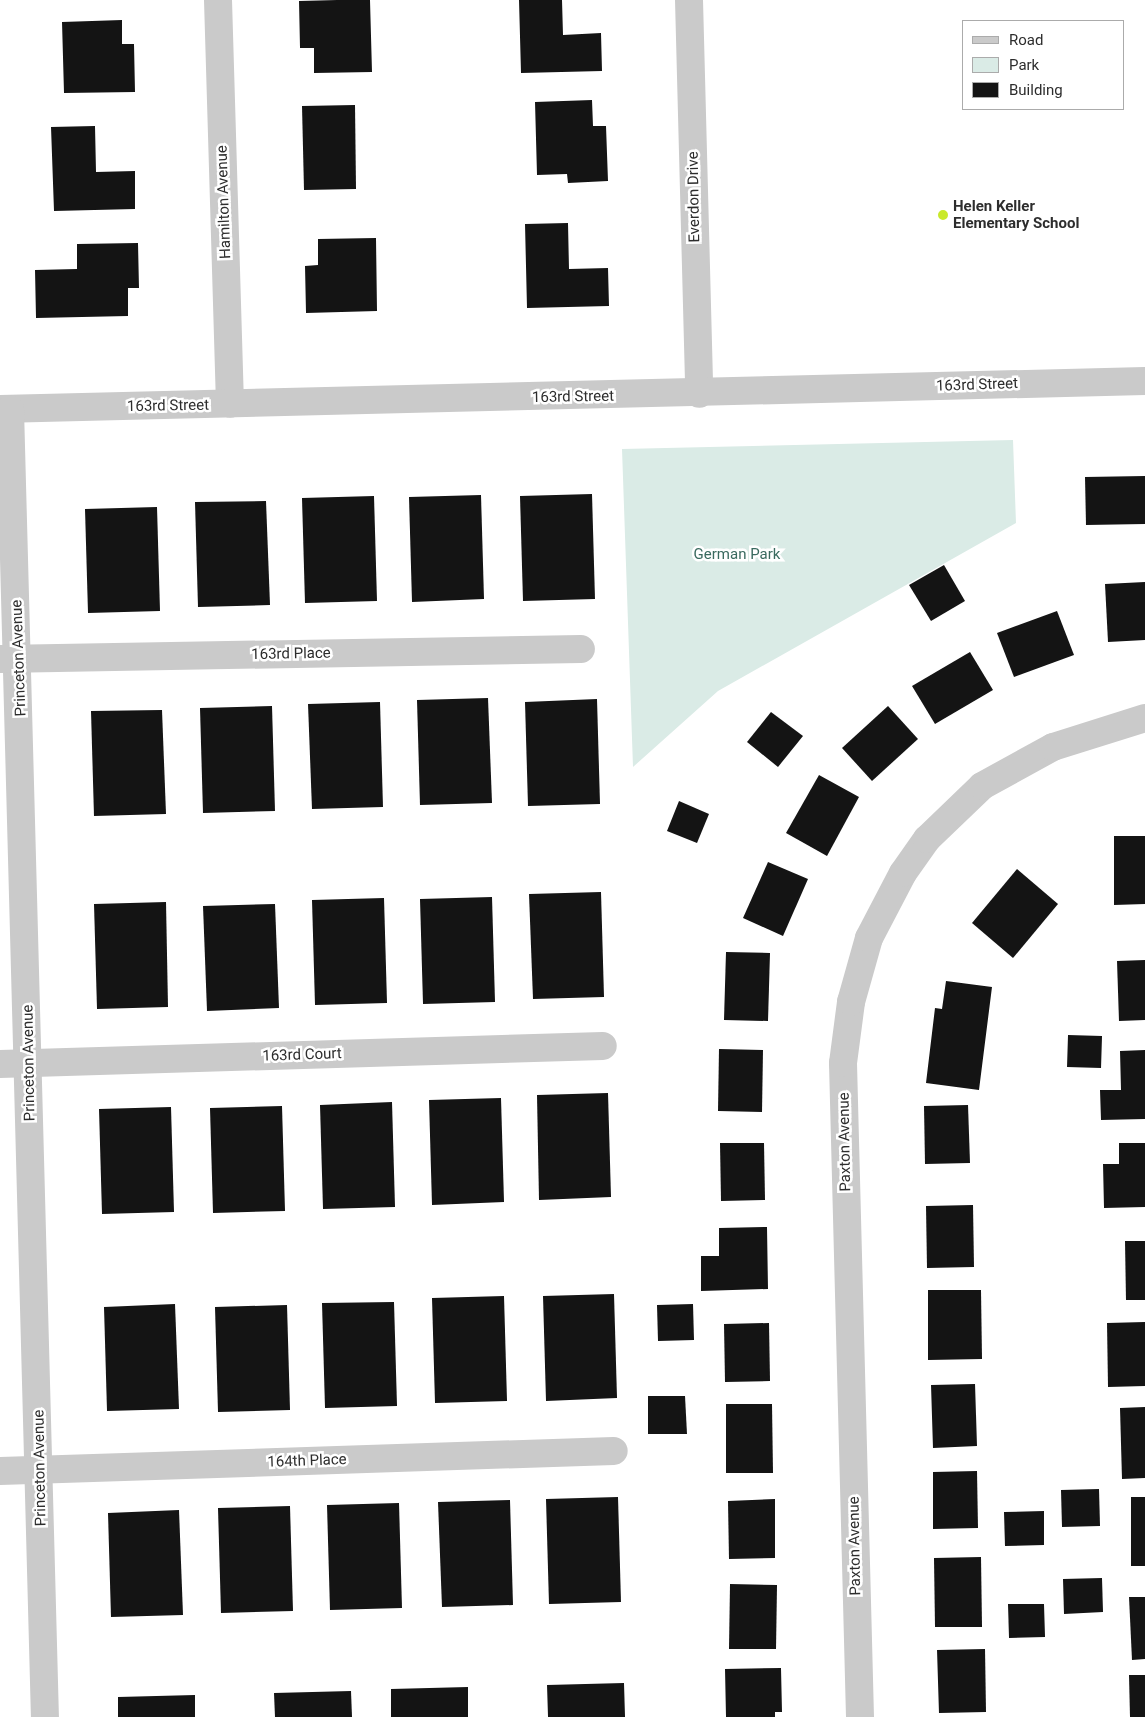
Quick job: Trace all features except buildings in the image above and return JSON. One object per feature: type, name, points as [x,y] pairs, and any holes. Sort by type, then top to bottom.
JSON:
[{"type":"street","name":"Hamilton Avenue","points":[[218,0],[230,404]]},
{"type":"street","name":"Everdon Drive","points":[[689,0],[699,394]]},
{"type":"street","name":"163rd Street","points":[[5,409],[699,394],[1145,381]]},
{"type":"street","name":"Princeton Avenue","points":[[5,409],[10,658],[29,1063],[45,1717]]},
{"type":"street","name":"163rd Place","points":[[10,658],[582,649]]},
{"type":"street","name":"Paxton Avenue","points":[[860,1717],[843,1063],[851,1002],[869,938],[903,873],[927,839],[982,786],[1053,747],[1097,730],[1145,718]]},
{"type":"street","name":"163rd Court","points":[[0,1064],[603,1046]]},
{"type":"street","name":"164th Place","points":[[0,1471],[614,1451]]},
{"type":"green space","name":"German Park","points":[[1013,440],[1016,523],[718,691],[633,767],[622,449]]},
{"type":"place","name":"Helen Keller Elementary School","points":[[943,215]]}]
